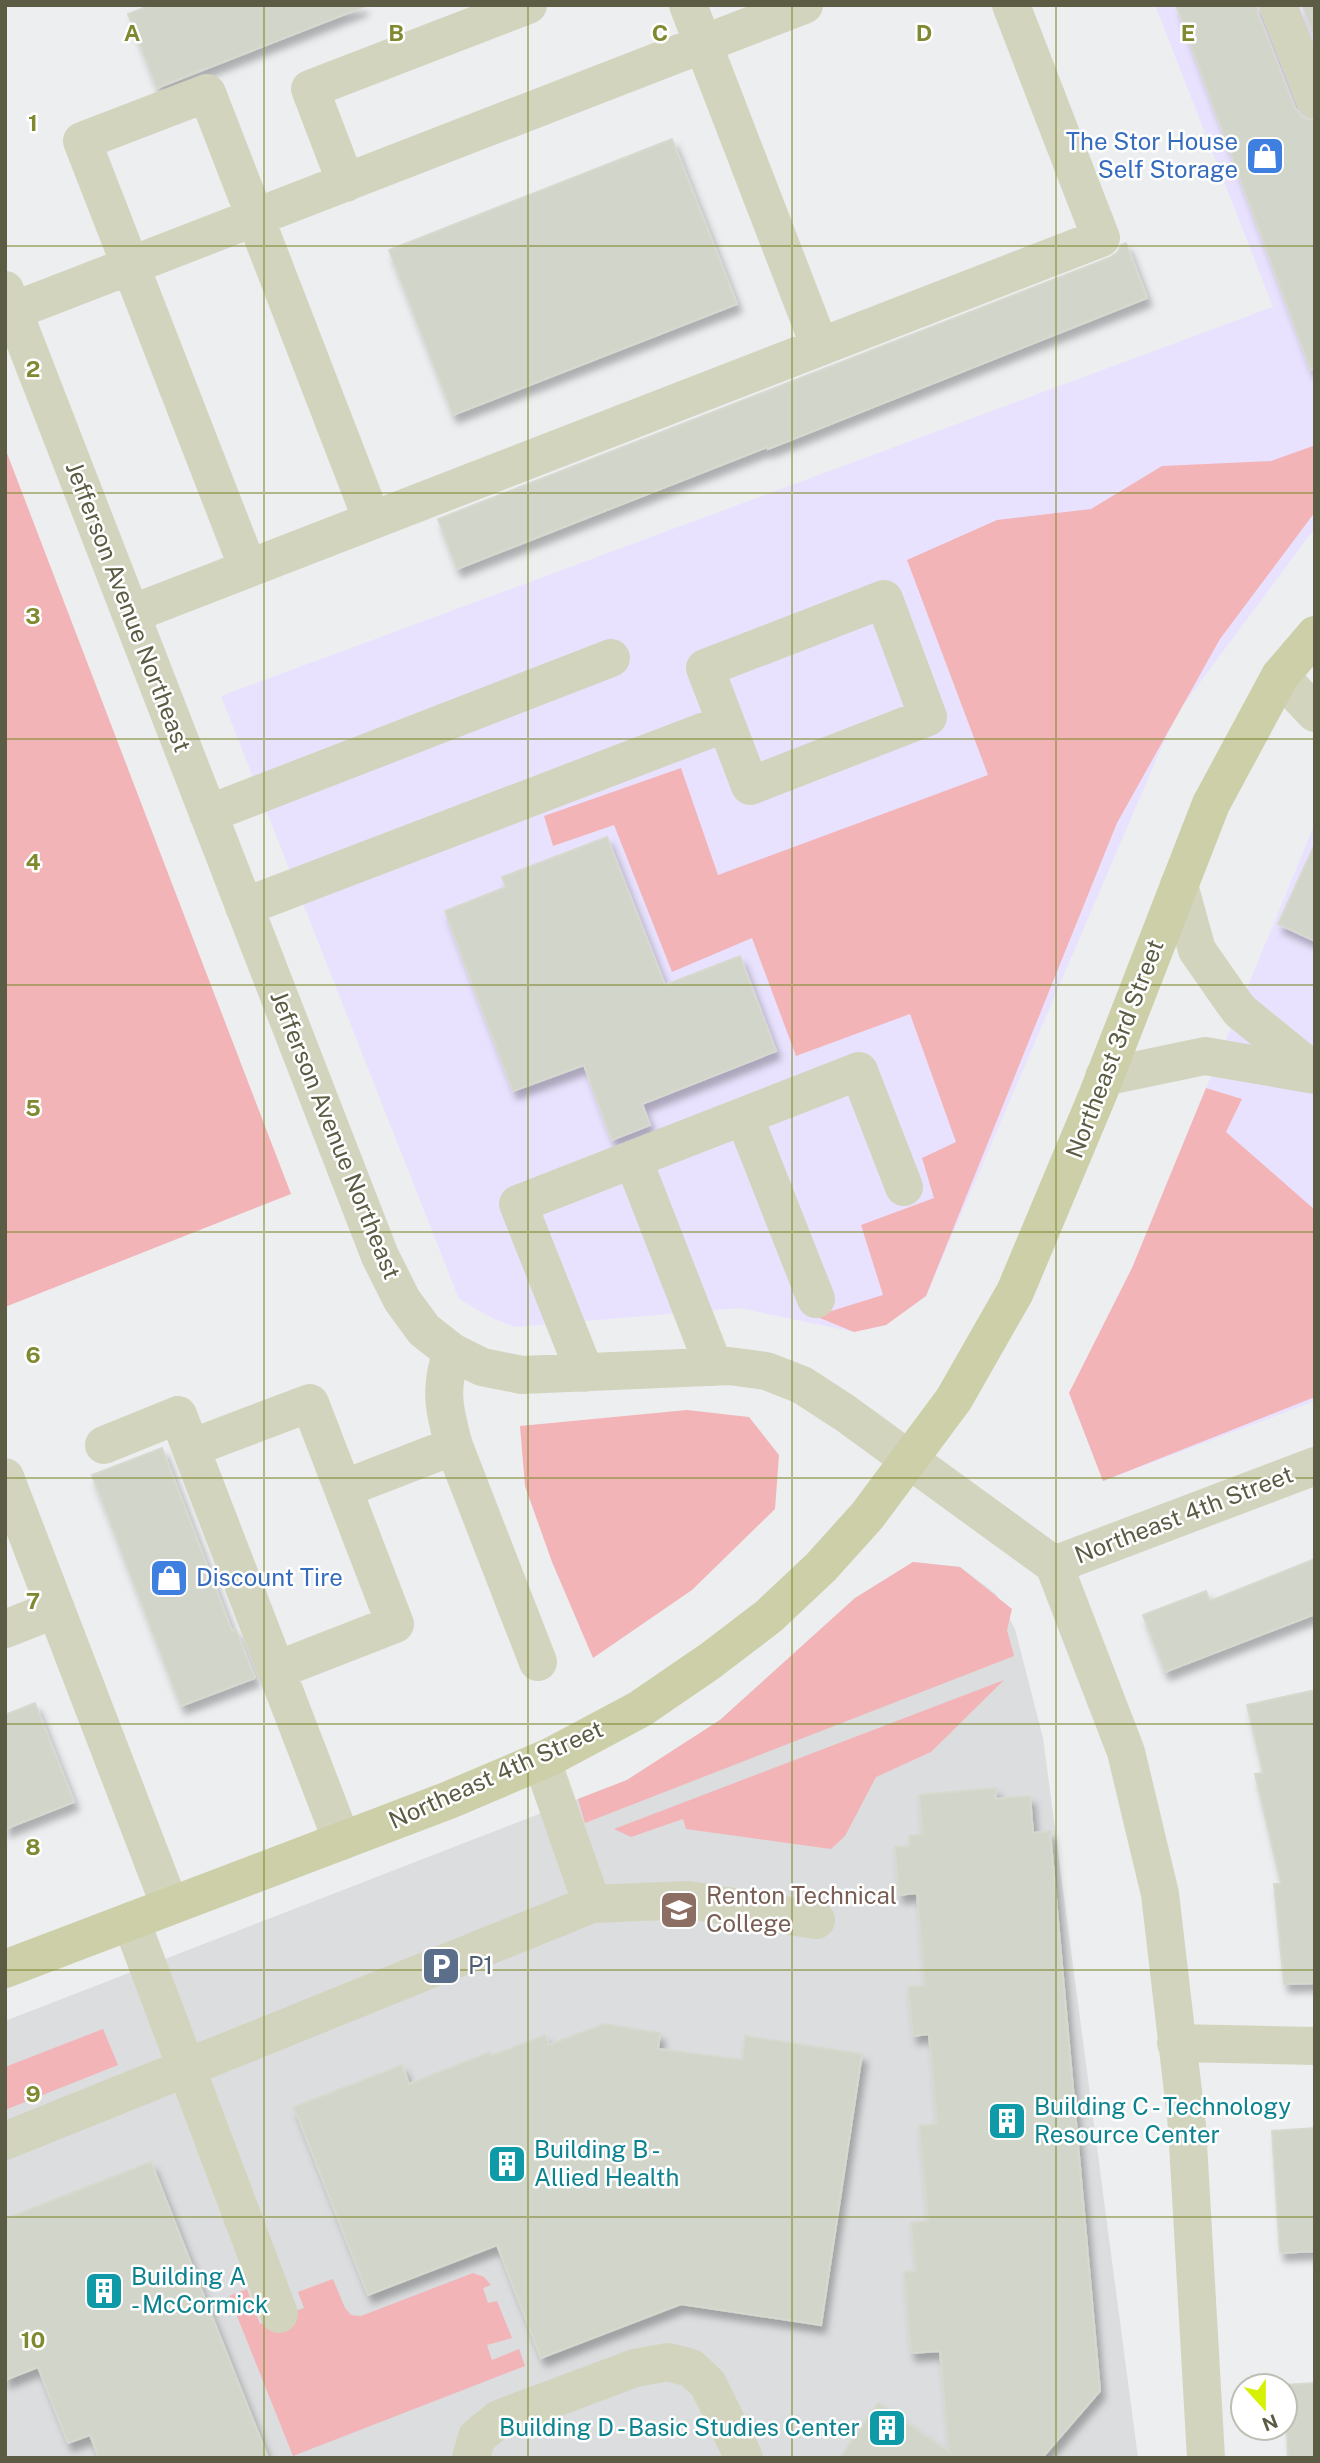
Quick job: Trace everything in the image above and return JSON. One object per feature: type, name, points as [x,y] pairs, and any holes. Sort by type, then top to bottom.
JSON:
[{"type":"main road","name":"Northeast 3rd Street","points":[[909,1461],[954,1398],[1015,1292],[1039,1239],[1211,804],[1280,676],[1315,635]]},
{"type":"main road","name":"Northeast 4th Street","points":[[5,1969],[449,1800],[542,1761],[640,1709],[769,1616],[821,1567],[867,1516],[909,1461]]},
{"type":"street","points":[[346,183],[310,89],[528,5]]},
{"type":"street","points":[[688,5],[820,347]]},
{"type":"street","points":[[9,300],[131,266],[804,5]]},
{"type":"street","points":[[131,614],[1101,238],[1011,5]]},
{"type":"street","points":[[1278,5],[1315,100]]},
{"type":"street","points":[[248,568],[82,141],[207,93],[372,520]]},
{"type":"street","name":"Jefferson Avenue Northeast","points":[[9,300],[380,1256],[402,1300],[424,1330],[452,1352],[482,1367],[522,1375],[714,1367],[766,1371],[802,1385],[1054,1565]]},
{"type":"street","points":[[884,599],[928,717],[750,786],[726,723],[705,668],[884,599]]},
{"type":"street","points":[[208,814],[611,658]]},
{"type":"street","points":[[1280,676],[1315,713]]},
{"type":"street","points":[[244,907],[726,723]]},
{"type":"street","points":[[1179,885],[1196,950],[1240,1011],[1315,1073]]},
{"type":"street","points":[[1104,1077],[1205,1056],[1315,1073]]},
{"type":"street","points":[[585,1373],[518,1204],[859,1071],[904,1187]]},
{"type":"street","points":[[744,1116],[816,1299]]},
{"type":"street","points":[[633,1159],[714,1367]]},
{"type":"street","points":[[452,1352],[444,1374],[444,1396],[454,1446],[538,1662]]},
{"type":"street","points":[[191,1448],[310,1403],[395,1624],[277,1670]]},
{"type":"street","points":[[104,1445],[178,1415],[342,1841]]},
{"type":"street","points":[[343,1489],[454,1446]]},
{"type":"street","name":"Northeast 4th Street","points":[[1054,1565],[1315,1466]]},
{"type":"street","points":[[5,1477],[170,1906]]},
{"type":"street","points":[[1054,1565],[1126,1752],[1160,1894],[1187,2126],[1206,2458]]},
{"type":"street","points":[[5,1629],[56,1609]]},
{"type":"street","points":[[542,1761],[592,1904]]},
{"type":"street","points":[[5,2141],[592,1904],[689,1900],[816,1920]]},
{"type":"street","points":[[131,1921],[279,2314]]},
{"type":"street","points":[[1177,2043],[1315,2046]]},
{"type":"street","points":[[471,2458],[477,2437],[499,2419],[635,2368],[668,2362],[691,2368],[708,2384],[744,2458]]},
{"type":"shaded area","points":[[1155,5],[1315,5],[1315,528],[1175,716],[926,1296],[886,1325],[854,1332],[740,1308],[515,1327],[492,1318],[459,1299],[221,696],[1273,307]]},
{"type":"shaded area","points":[[1313,446],[1315,512],[1220,639],[1117,823],[926,1296],[886,1325],[854,1332],[815,1316],[883,1295],[861,1225],[934,1198],[922,1158],[956,1142],[910,1014],[796,1056],[752,938],[672,972],[614,825],[553,846],[544,816],[681,768],[718,875],[988,775],[907,560],[997,520],[1091,509],[1162,466],[1271,461]]},
{"type":"shaded area","points":[[5,448],[291,1194],[5,1307]]},
{"type":"shaded area","points":[[1315,823],[1315,1401],[1103,1481],[1069,1393],[1132,1268]]},
{"type":"shaded area","points":[[1206,1088],[1242,1099],[1226,1132],[1315,1210],[1315,1397],[1103,1481],[1069,1393],[1132,1268]]},
{"type":"shaded area","points":[[687,1410],[749,1417],[779,1455],[775,1509],[692,1590],[593,1658],[552,1562],[525,1486],[520,1426]]},
{"type":"shaded area","name":"Renton Technical College","points":[[913,1562],[960,1567],[996,1594],[1015,1629],[1043,1738],[1138,2458],[5,2458],[5,2021],[627,1780],[720,1720],[855,1598]]},
{"type":"shaded area","points":[[913,1562],[960,1567],[1012,1609],[1007,1630],[1014,1656],[585,1823],[578,1799],[627,1780],[720,1720],[855,1598]]},
{"type":"shaded area","points":[[1004,1680],[931,1752],[876,1777],[845,1836],[831,1849],[686,1829],[683,1819],[631,1837],[614,1829]]},
{"type":"shaded area","points":[[103,2029],[118,2065],[5,2110],[5,2067]]},
{"type":"shaded area","points":[[473,2273],[484,2277],[491,2285],[483,2288],[488,2303],[497,2301],[512,2338],[487,2345],[492,2360],[519,2349],[525,2366],[293,2456],[229,2296],[247,2289],[260,2324],[304,2308],[298,2292],[333,2279],[345,2308],[351,2315],[361,2316]]},
{"type":"building","points":[[151,5],[363,7],[157,88],[128,14]]},
{"type":"building","name":"The Stor House Self Storage","points":[[1176,5],[1257,5],[1295,108],[1302,117],[1314,121],[1315,369],[1311,370]]},
{"type":"building","points":[[1302,5],[1315,5],[1315,39]]},
{"type":"building","points":[[672,139],[737,304],[453,415],[389,250]]},
{"type":"building","points":[[1126,243],[1147,298],[457,569],[438,519],[1109,258]]},
{"type":"building","points":[[607,837],[665,985],[740,956],[776,1051],[642,1104],[650,1125],[612,1140],[584,1065],[513,1091],[445,911],[506,887],[502,877]]},
{"type":"building","points":[[1315,844],[1315,941],[1278,924]]},
{"type":"building","name":"Discount Tire","points":[[162,1448],[232,1631],[236,1630],[255,1678],[181,1706],[92,1475]]},
{"type":"building","points":[[1315,1559],[1315,1614],[1165,1672],[1143,1615],[1206,1591],[1210,1601]]},
{"type":"building","points":[[1315,1690],[1315,1983],[1284,1984],[1274,1884],[1281,1884],[1255,1774],[1263,1773],[1247,1705]]},
{"type":"building","points":[[35,1703],[74,1802],[5,1829],[5,1715]]},
{"type":"building","name":"Building C - Technology Resource Center","points":[[996,1788],[996,1799],[1030,1796],[1033,1833],[1050,1831],[1100,2391],[1042,2458],[840,2458],[878,2403],[949,2452],[940,2351],[911,2353],[904,2272],[916,2271],[911,2223],[928,2221],[919,2126],[937,2124],[929,2034],[913,2036],[908,1987],[925,1986],[917,1893],[899,1895],[895,1847],[910,1846],[909,1836],[923,1834],[919,1795]]},
{"type":"building","name":"Building B - Allied Health","points":[[604,2024],[660,2033],[658,2049],[742,2060],[745,2036],[862,2054],[821,2325],[681,2304],[541,2358],[497,2245],[368,2295],[294,2107],[402,2065],[409,2084],[490,2052],[491,2056],[545,2035],[549,2045]]},
{"type":"building","points":[[1315,2128],[1315,2251],[1280,2253],[1272,2131]]},
{"type":"building","name":"Building A - McCormick","points":[[151,2162],[268,2458],[99,2458],[90,2435],[68,2443],[38,2367],[5,2380],[5,2219]]},
{"type":"building","points":[[1315,2383],[1315,2458],[1288,2458],[1287,2442],[1299,2442],[1299,2384]]},
{"type":"place","name":"The Stor House Self Storage","points":[[1265,156]]},
{"type":"place","name":"Discount Tire","points":[[169,1578]]},
{"type":"place","name":"Renton Technical College","points":[[679,1910]]},
{"type":"place","name":"P1","points":[[441,1966]]},
{"type":"place","name":"Building C - Technology Resource Center","points":[[1007,2121]]},
{"type":"place","name":"Building B - Allied Health","points":[[507,2164]]},
{"type":"place","name":"Building A - McCormick","points":[[104,2291]]},
{"type":"place","name":"Building D - Basic Studies Center","points":[[887,2428]]}]
